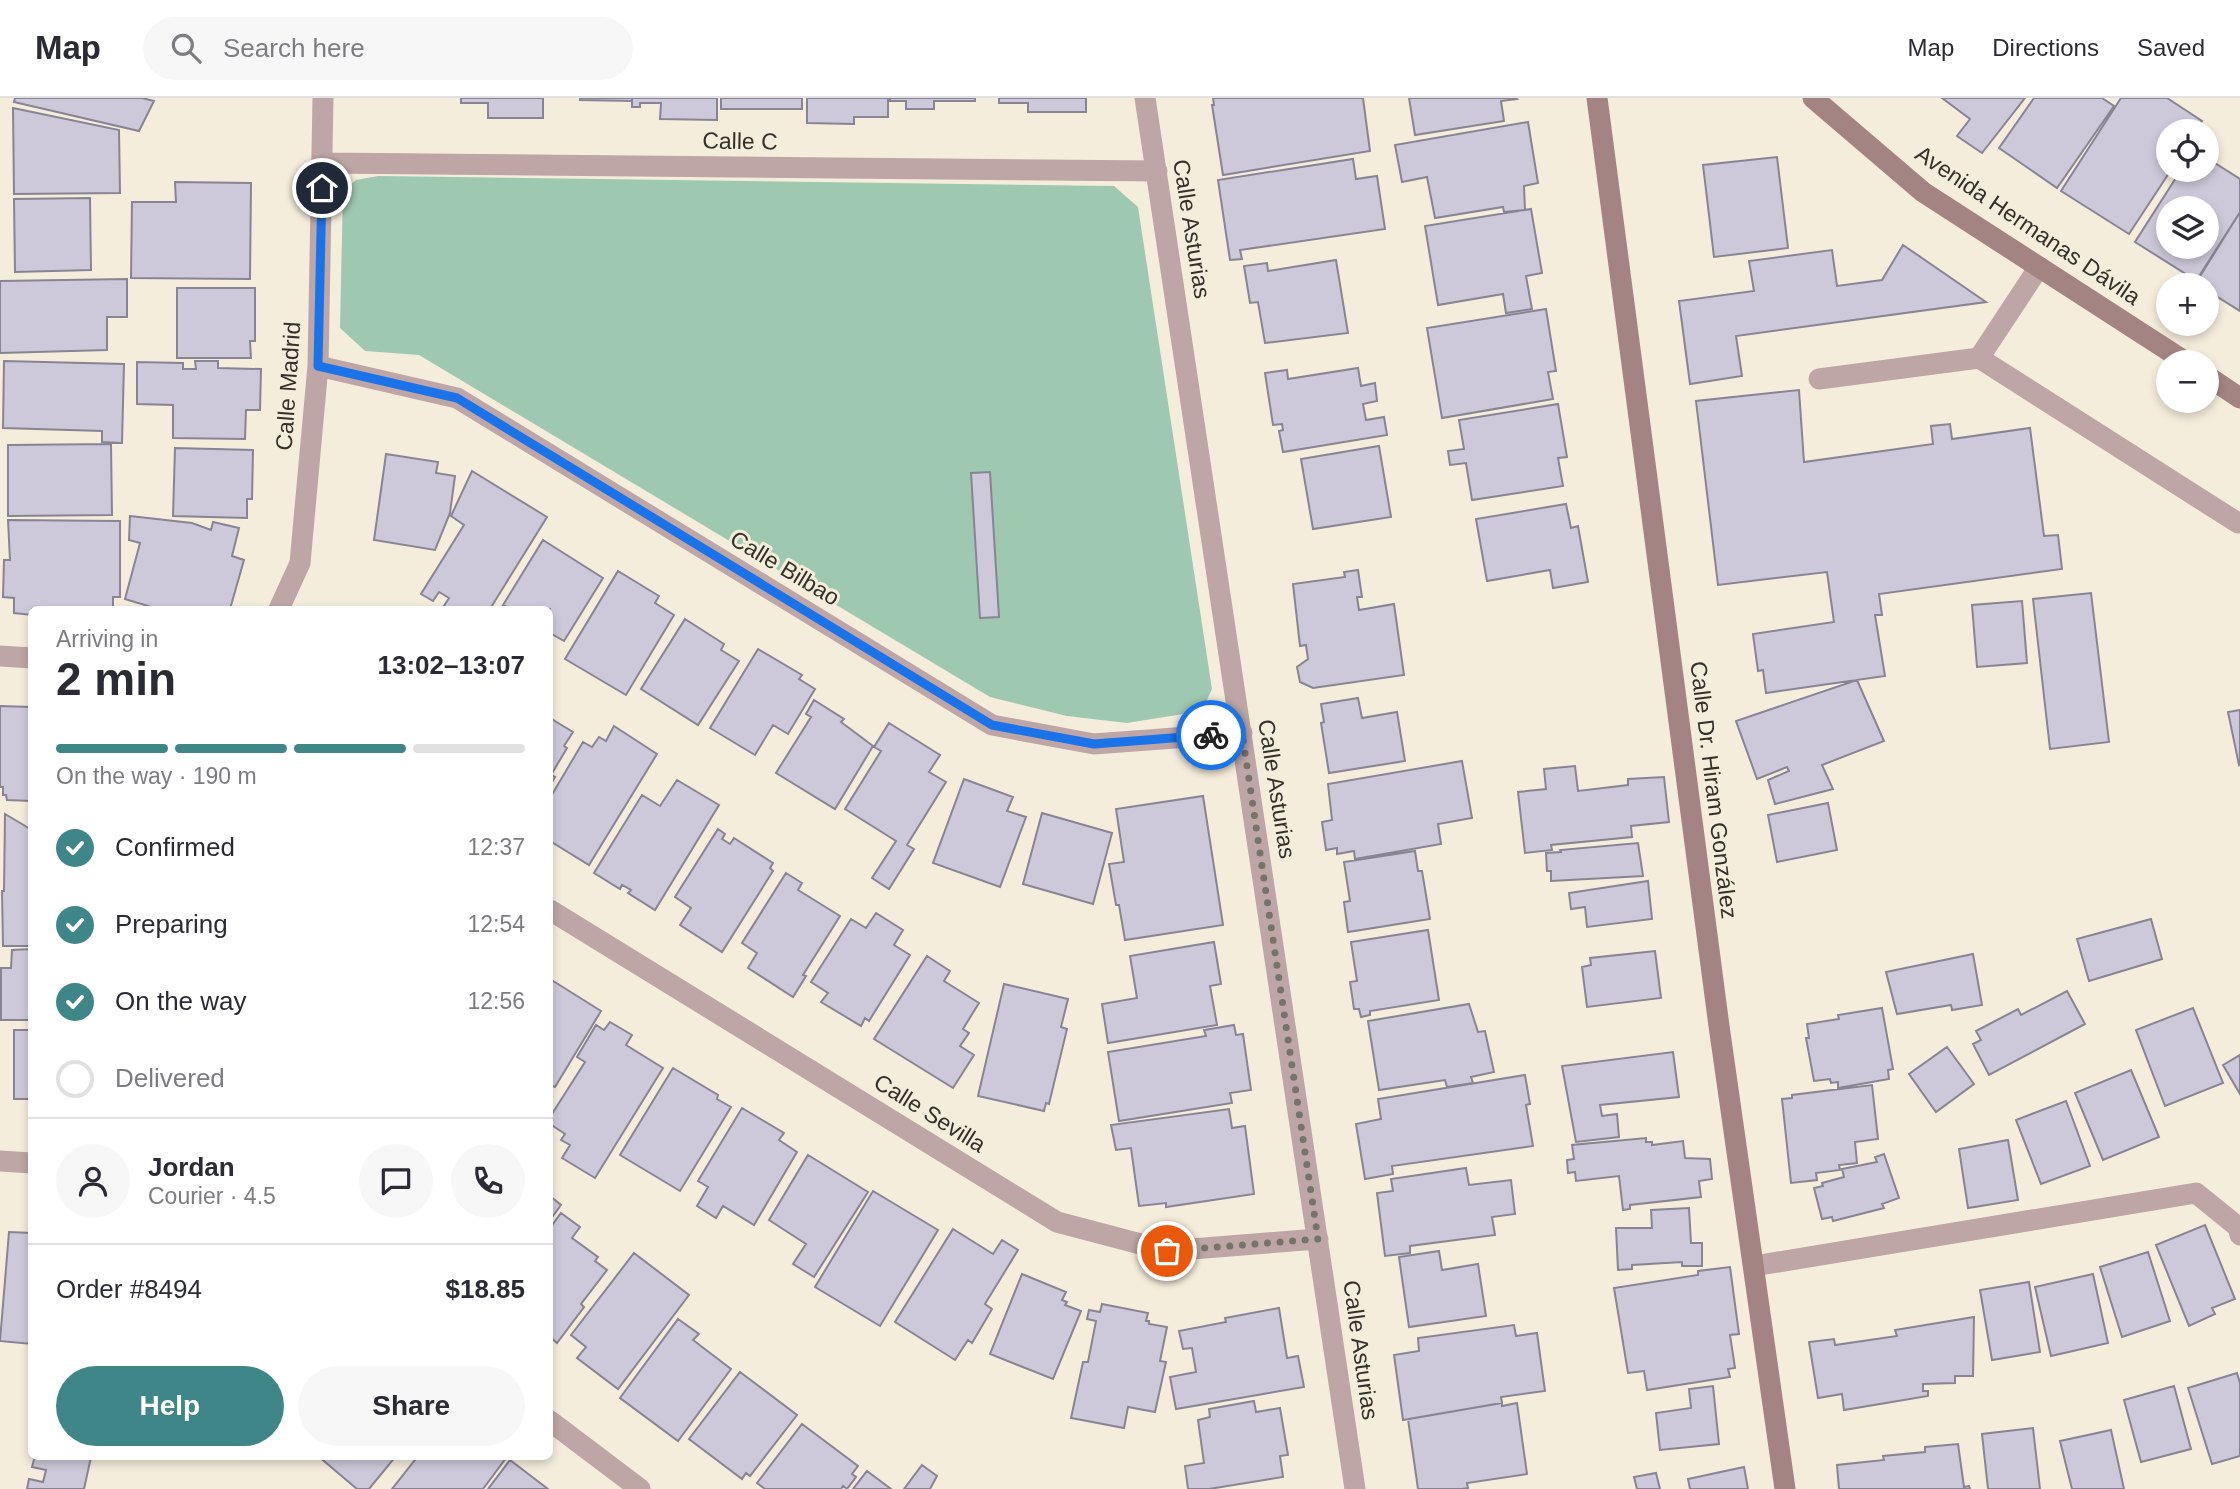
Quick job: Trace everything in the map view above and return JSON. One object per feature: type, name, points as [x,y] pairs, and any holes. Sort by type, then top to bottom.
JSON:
[{"type":"street","name":"Calle Madrid","points":[[280,606],[300,563],[318,366],[323,98]]},
{"type":"street","name":"Calle Asturias","points":[[1145,98],[1355,1489]]},
{"type":"street","name":"Calle Dr. Hiram González","points":[[1597,98],[1719,1026],[1785,1489]]},
{"type":"street","name":"Avenida Hermanas Dávila","points":[[1813,98],[1923,192],[2167,350]]},
{"type":"street","name":"Calle C","points":[[323,163],[1157,171]]},
{"type":"street","points":[[1979,358],[2039,267]]},
{"type":"street","points":[[1819,379],[1979,358],[2238,523]]},
{"type":"street","name":"Calle Bilbao","points":[[318,366],[457,398],[992,725],[1094,744],[1242,733]]},
{"type":"street","points":[[2219,384],[2240,398]]},
{"type":"street","points":[[0,656],[28,658]]},
{"type":"street","name":"Calle Sevilla","points":[[553,912],[1057,1222],[1167,1251],[1318,1239]]},
{"type":"street","points":[[0,1161],[28,1163]]},
{"type":"street","points":[[1754,1266],[2196,1193],[2238,1227],[2240,1235]]},
{"type":"street","points":[[553,1423],[640,1489]]},
{"type":"green space","points":[[378,176],[1114,186],[1138,207],[1212,689],[1202,711],[1127,723],[1067,716],[990,697],[419,355],[365,351],[340,328],[343,190],[356,180]]},
{"type":"building","points":[[15,98],[142,98],[154,101],[139,131],[14,102]]},
{"type":"building","points":[[461,98],[543,98],[543,118],[488,118],[488,103],[461,103]]},
{"type":"building","points":[[632,98],[632,101],[580,100]]},
{"type":"building","points":[[632,98],[717,98],[717,120],[660,119],[661,103],[640,103],[640,107],[632,107]]},
{"type":"building","points":[[721,98],[802,98],[802,109],[721,109]]},
{"type":"building","points":[[807,98],[888,98],[888,117],[854,117],[854,124],[807,123]]},
{"type":"building","points":[[890,98],[975,98],[975,101],[934,101],[934,109],[906,109],[906,101],[890,101]]},
{"type":"building","points":[[999,98],[1086,98],[1086,112],[1028,112],[1028,103],[999,103]]},
{"type":"building","points":[[1213,98],[1363,98],[1370,151],[1223,175]]},
{"type":"building","points":[[1409,98],[1517,99],[1501,101],[1504,121],[1415,135]]},
{"type":"building","points":[[1942,98],[2025,98],[1982,153],[1957,136],[1970,119]]},
{"type":"building","points":[[2034,98],[2102,98],[2114,106],[2057,188],[1999,148]]},
{"type":"building","points":[[2121,98],[2167,98],[2199,119],[2156,119],[2156,182],[2163,182],[2129,234],[2061,191]]},
{"type":"building","points":[[13,108],[119,130],[120,193],[14,194]]},
{"type":"building","points":[[1528,122],[1538,183],[1524,186],[1525,210],[1504,212],[1503,207],[1435,218],[1427,177],[1402,182],[1395,145]]},
{"type":"building","points":[[1777,157],[1788,248],[1714,257],[1703,165]]},
{"type":"building","points":[[1353,159],[1356,179],[1377,176],[1385,229],[1240,250],[1242,259],[1230,260],[1218,180]]},
{"type":"building","points":[[2219,166],[2240,179],[2240,212],[2219,246],[2219,196],[2164,196],[2173,182],[2219,182]]},
{"type":"building","points":[[175,182],[251,183],[250,279],[131,278],[132,202],[176,202]]},
{"type":"building","points":[[90,198],[91,270],[15,272],[14,199]]},
{"type":"building","points":[[1531,209],[1542,273],[1526,276],[1532,309],[1506,313],[1503,294],[1438,305],[1425,226]]},
{"type":"building","points":[[2156,209],[2156,255],[2135,242]]},
{"type":"building","points":[[2240,212],[2240,311],[2219,298],[2219,273],[2201,273],[2210,259],[2219,259],[2219,245]]},
{"type":"building","points":[[1903,245],[1986,302],[1736,336],[1742,376],[1690,384],[1679,301],[1754,291],[1749,261],[1832,250],[1837,286],[1882,280]]},
{"type":"building","points":[[2162,259],[2211,259],[2202,273],[2184,273]]},
{"type":"building","points":[[1336,260],[1348,333],[1265,343],[1258,302],[1250,303],[1244,266],[1267,263],[1268,271]]},
{"type":"building","points":[[127,279],[127,317],[107,317],[107,350],[0,353],[0,281]]},
{"type":"building","points":[[177,288],[255,288],[255,341],[250,341],[251,358],[177,358]]},
{"type":"building","points":[[1546,309],[1556,371],[1548,372],[1553,399],[1442,418],[1427,328]]},
{"type":"building","points":[[4,361],[124,364],[122,443],[102,442],[102,431],[3,428]]},
{"type":"building","points":[[195,361],[218,361],[218,368],[261,369],[260,410],[246,410],[245,439],[173,438],[173,405],[137,404],[137,362],[183,363],[183,369],[196,369]]},
{"type":"building","points":[[1358,368],[1361,386],[1375,383],[1377,401],[1363,404],[1366,420],[1384,417],[1387,435],[1283,452],[1279,431],[1283,430],[1282,424],[1273,425],[1265,373],[1287,370],[1288,379]]},
{"type":"building","points":[[1799,390],[1804,462],[1933,444],[1931,426],[1950,424],[1952,439],[2030,428],[2044,536],[2058,535],[2062,569],[1879,594],[1882,615],[1875,615],[1885,676],[1766,693],[1763,670],[1758,671],[1753,634],[1834,622],[1827,572],[1718,585],[1696,401]]},
{"type":"building","points":[[1558,404],[1567,457],[1558,458],[1563,486],[1472,500],[1466,463],[1450,465],[1448,451],[1464,449],[1459,420]]},
{"type":"building","points":[[111,444],[112,515],[8,516],[8,445]]},
{"type":"building","points":[[1379,446],[1391,517],[1313,529],[1301,459]]},
{"type":"building","points":[[175,448],[253,450],[252,499],[247,499],[247,518],[173,516]]},
{"type":"building","points":[[386,454],[438,462],[436,473],[455,476],[450,513],[435,550],[374,540]]},
{"type":"building","points":[[472,471],[547,517],[492,606],[444,606],[449,598],[439,592],[433,601],[421,594],[464,525],[451,516]]},
{"type":"building","points":[[990,472],[999,617],[980,618],[971,473]]},
{"type":"building","points":[[1566,504],[1571,528],[1578,526],[1588,582],[1553,588],[1550,570],[1487,581],[1476,519]]},
{"type":"building","points":[[130,516],[192,523],[211,530],[213,522],[239,528],[232,556],[244,560],[231,606],[148,606],[125,599],[140,543],[129,540]]},
{"type":"building","points":[[8,520],[120,521],[120,597],[113,597],[113,606],[28,606],[28,615],[14,613],[14,598],[3,597],[4,560],[10,560]]},
{"type":"building","points":[[543,540],[603,578],[564,641],[553,635],[553,606],[503,605]]},
{"type":"building","points":[[1358,570],[1362,597],[1357,597],[1359,610],[1394,604],[1404,675],[1313,688],[1300,682],[1297,667],[1308,659],[1306,645],[1300,646],[1293,584],[1345,577],[1344,572]]},
{"type":"building","points":[[618,571],[659,596],[655,603],[674,615],[626,695],[565,659]]},
{"type":"building","points":[[2091,593],[2109,742],[2050,749],[2033,599]]},
{"type":"building","points":[[2022,601],[2027,663],[1977,667],[1972,605]]},
{"type":"building","points":[[685,619],[724,644],[721,650],[739,661],[698,725],[641,689]]},
{"type":"building","points":[[758,649],[802,675],[799,679],[815,689],[788,734],[773,725],[755,755],[710,728]]},
{"type":"building","points":[[1857,680],[1884,741],[1822,765],[1833,789],[1775,804],[1768,780],[1789,771],[1787,767],[1757,779],[1736,721]]},
{"type":"building","points":[[1358,698],[1362,718],[1397,712],[1405,761],[1329,773],[1321,723],[1324,722],[1321,704]]},
{"type":"building","points":[[814,700],[844,719],[841,722],[873,746],[835,809],[776,773],[811,717],[806,714]]},
{"type":"building","points":[[0,706],[28,707],[28,801],[7,800],[6,795],[3,795],[3,787],[0,787]]},
{"type":"building","points":[[2240,710],[2240,764],[2239,765],[2228,712]]},
{"type":"building","points":[[553,720],[573,732],[564,746],[567,748],[553,772]]},
{"type":"building","points":[[889,723],[940,755],[929,772],[946,782],[907,845],[914,849],[889,889],[872,878],[896,841],[845,809],[881,751],[874,747]]},
{"type":"building","points":[[614,726],[657,754],[589,865],[553,843],[553,793],[583,742],[592,747],[599,737],[606,741]]},
{"type":"building","points":[[1462,761],[1472,818],[1438,824],[1441,844],[1355,859],[1354,851],[1337,854],[1337,848],[1326,850],[1322,822],[1332,820],[1328,784]]},
{"type":"building","points":[[1575,766],[1578,791],[1628,785],[1628,779],[1664,777],[1669,822],[1631,826],[1632,837],[1551,845],[1552,850],[1525,853],[1518,792],[1546,789],[1544,769]]},
{"type":"building","points":[[964,779],[1013,797],[1007,811],[1026,817],[1000,887],[933,863]]},
{"type":"building","points":[[677,780],[719,805],[655,910],[628,893],[631,890],[622,885],[620,889],[594,873],[642,795],[660,806]]},
{"type":"building","points":[[1203,796],[1223,925],[1125,940],[1109,864],[1124,862],[1116,809]]},
{"type":"building","points":[[1828,803],[1837,850],[1777,862],[1768,815]]},
{"type":"building","points":[[1042,813],[1112,833],[1093,904],[1023,884]]},
{"type":"building","points":[[5,814],[28,828],[28,946],[3,946]]},
{"type":"building","points":[[718,829],[725,834],[722,839],[730,844],[734,838],[773,863],[770,868],[773,871],[722,952],[680,925],[691,908],[675,897]]},
{"type":"building","points":[[1638,843],[1643,876],[1551,881],[1551,871],[1547,871],[1546,853]]},
{"type":"building","points":[[1415,851],[1418,871],[1422,871],[1430,919],[1348,932],[1344,902],[1350,901],[1344,862]]},
{"type":"building","points":[[786,873],[802,883],[798,890],[840,916],[803,975],[806,976],[793,997],[748,968],[757,953],[742,943]]},
{"type":"building","points":[[1648,881],[1652,919],[1587,927],[1585,907],[1571,909],[1569,893]]},
{"type":"building","points":[[876,913],[903,930],[894,945],[910,955],[869,1021],[865,1018],[861,1026],[821,1002],[828,993],[811,982],[851,919],[866,928]]},
{"type":"building","points":[[2151,919],[2162,959],[2089,981],[2077,939]]},
{"type":"building","points":[[1428,930],[1439,1000],[1370,1011],[1370,1015],[1361,1017],[1359,1009],[1354,1009],[1350,982],[1357,981],[1351,942]]},
{"type":"building","points":[[1214,942],[1221,984],[1210,986],[1217,1025],[1108,1043],[1102,1004],[1137,998],[1130,956]]},
{"type":"building","points":[[28,949],[28,1020],[1,1020],[1,968],[11,968],[12,950]]},
{"type":"building","points":[[1655,951],[1661,998],[1587,1007],[1582,967],[1591,965],[1590,958]]},
{"type":"building","points":[[1973,954],[1982,1005],[1952,1010],[1951,1005],[1897,1014],[1886,972]]},
{"type":"building","points":[[927,956],[950,971],[944,981],[979,1003],[963,1029],[969,1033],[960,1046],[974,1055],[953,1088],[874,1039]]},
{"type":"building","points":[[553,981],[601,1011],[553,1086]]},
{"type":"building","points":[[1004,984],[1068,999],[1061,1027],[1067,1029],[1049,1104],[1046,1103],[1044,1111],[978,1096]]},
{"type":"building","points":[[2067,991],[2085,1024],[1989,1075],[1973,1044],[1981,1040],[1976,1031],[2018,1009],[2021,1015]]},
{"type":"building","points":[[1469,1004],[1478,1032],[1485,1031],[1494,1072],[1471,1077],[1473,1083],[1447,1087],[1445,1080],[1379,1090],[1368,1021]]},
{"type":"building","points":[[1882,1008],[1893,1069],[1888,1070],[1889,1079],[1838,1088],[1838,1082],[1831,1083],[1830,1079],[1814,1081],[1806,1038],[1809,1038],[1807,1024],[1839,1019],[1838,1015]]},
{"type":"building","points":[[2193,1008],[2223,1083],[2165,1106],[2136,1030]]},
{"type":"building","points":[[610,1022],[632,1035],[626,1045],[663,1068],[595,1178],[562,1158],[570,1145],[561,1140],[565,1134],[553,1126],[553,1112],[585,1062],[577,1057],[596,1025],[604,1030]]},
{"type":"building","points":[[1234,1025],[1236,1035],[1243,1034],[1251,1090],[1230,1093],[1232,1103],[1119,1121],[1108,1052],[1206,1036],[1204,1030]]},
{"type":"building","points":[[14,1030],[28,1030],[28,1099],[14,1099]]},
{"type":"building","points":[[1947,1047],[1974,1084],[1936,1112],[1909,1074]]},
{"type":"building","points":[[1673,1052],[1679,1097],[1600,1105],[1602,1116],[1617,1114],[1619,1137],[1576,1142],[1562,1066]]},
{"type":"building","points":[[2240,1055],[2240,1094],[2223,1065]]},
{"type":"building","points":[[673,1068],[718,1095],[717,1099],[731,1107],[680,1191],[620,1155]]},
{"type":"building","points":[[2131,1070],[2159,1137],[2103,1160],[2075,1093]]},
{"type":"building","points":[[1525,1075],[1530,1104],[1526,1105],[1533,1146],[1392,1166],[1393,1174],[1365,1179],[1356,1124],[1381,1119],[1378,1099]]},
{"type":"building","points":[[1872,1085],[1878,1139],[1855,1142],[1857,1163],[1839,1165],[1840,1170],[1816,1173],[1817,1180],[1791,1183],[1782,1099],[1792,1098],[1792,1095]]},
{"type":"building","points":[[2066,1101],[2090,1166],[2041,1184],[2016,1120]]},
{"type":"building","points":[[742,1108],[784,1133],[779,1140],[797,1152],[754,1225],[723,1206],[716,1218],[697,1206],[708,1187],[698,1181]]},
{"type":"building","points":[[1229,1109],[1232,1128],[1245,1126],[1254,1194],[1166,1207],[1166,1203],[1139,1206],[1131,1148],[1116,1150],[1111,1125]]},
{"type":"building","points":[[1646,1138],[1646,1142],[1652,1142],[1652,1145],[1683,1141],[1685,1158],[1710,1159],[1712,1179],[1699,1181],[1701,1197],[1630,1205],[1630,1209],[1623,1210],[1619,1176],[1576,1181],[1575,1172],[1568,1173],[1567,1160],[1574,1159],[1572,1145]]},
{"type":"building","points":[[2008,1140],[2018,1200],[1968,1208],[1959,1149]]},
{"type":"building","points":[[1884,1154],[1899,1198],[1882,1204],[1884,1208],[1833,1221],[1832,1217],[1822,1219],[1814,1188],[1844,1177],[1842,1169],[1877,1162],[1875,1157]]},
{"type":"building","points":[[808,1155],[868,1192],[814,1277],[793,1264],[806,1244],[769,1220]]},
{"type":"building","points":[[1466,1168],[1469,1185],[1511,1180],[1515,1214],[1492,1217],[1495,1235],[1410,1246],[1410,1253],[1385,1256],[1377,1193],[1393,1191],[1391,1179]]},
{"type":"building","points":[[873,1191],[938,1230],[880,1326],[815,1287]]},
{"type":"building","points":[[553,1198],[561,1205],[553,1216]]},
{"type":"building","points":[[1689,1208],[1691,1243],[1702,1243],[1702,1266],[1682,1266],[1682,1262],[1632,1265],[1632,1269],[1618,1270],[1616,1228],[1652,1228],[1651,1210]]},
{"type":"building","points":[[561,1213],[580,1227],[572,1238],[598,1257],[595,1261],[607,1270],[581,1304],[584,1307],[557,1343],[553,1340],[553,1224]]},
{"type":"building","points":[[2205,1225],[2235,1299],[2212,1308],[2215,1314],[2189,1326],[2156,1245]]},
{"type":"building","points":[[953,1229],[993,1254],[1002,1240],[1018,1250],[985,1304],[992,1309],[972,1343],[968,1340],[955,1360],[895,1322]]},
{"type":"building","points":[[9,1232],[28,1233],[28,1344],[0,1341]]},
{"type":"building","points":[[1439,1251],[1442,1270],[1478,1264],[1486,1316],[1409,1327],[1399,1257]]},
{"type":"building","points":[[2148,1252],[2170,1321],[2122,1337],[2100,1267]]},
{"type":"building","points":[[634,1253],[689,1295],[618,1389],[577,1358],[586,1347],[571,1335]]},
{"type":"building","points":[[1730,1267],[1739,1334],[1730,1335],[1735,1368],[1728,1369],[1730,1377],[1647,1390],[1644,1371],[1628,1373],[1614,1288],[1698,1275],[1698,1271]]},
{"type":"building","points":[[1022,1274],[1066,1292],[1062,1300],[1067,1302],[1065,1305],[1081,1311],[1053,1379],[990,1354]]},
{"type":"building","points":[[2093,1274],[2108,1343],[2051,1356],[2035,1287]]},
{"type":"building","points":[[2029,1282],[2040,1352],[1992,1360],[1980,1290]]},
{"type":"building","points":[[1102,1304],[1148,1313],[1146,1321],[1149,1321],[1149,1324],[1167,1327],[1160,1361],[1166,1362],[1155,1412],[1128,1407],[1124,1428],[1071,1418],[1083,1362],[1088,1362],[1096,1321],[1087,1319],[1089,1310],[1100,1312]]},
{"type":"building","points":[[1279,1308],[1287,1358],[1298,1356],[1304,1387],[1176,1409],[1170,1377],[1196,1372],[1192,1348],[1183,1349],[1179,1331],[1226,1322],[1225,1318]]},
{"type":"building","points":[[1974,1317],[1973,1376],[1955,1376],[1955,1383],[1923,1384],[1923,1391],[1928,1391],[1928,1396],[1844,1410],[1842,1394],[1818,1398],[1809,1342],[1834,1339],[1835,1345],[1897,1336],[1895,1330]]},
{"type":"building","points":[[678,1319],[699,1334],[693,1340],[731,1369],[678,1441],[620,1398]]},
{"type":"building","points":[[1514,1325],[1516,1336],[1537,1333],[1545,1391],[1501,1397],[1502,1403],[1403,1420],[1394,1355],[1419,1351],[1418,1338]]},
{"type":"building","points":[[740,1372],[797,1415],[750,1476],[746,1473],[742,1479],[689,1439]]},
{"type":"building","points":[[2237,1373],[2240,1383],[2240,1456],[2212,1464],[2188,1388]]},
{"type":"building","points":[[1713,1386],[1719,1444],[1660,1450],[1656,1413],[1691,1408],[1689,1389]]},
{"type":"building","points":[[2174,1386],[2191,1449],[2141,1462],[2124,1400]]},
{"type":"building","points":[[1254,1401],[1256,1412],[1280,1408],[1288,1455],[1280,1456],[1283,1477],[1209,1489],[1188,1489],[1185,1466],[1204,1463],[1198,1420],[1210,1417],[1209,1409]]},
{"type":"building","points":[[1502,1403],[1502,1406],[1517,1403],[1527,1474],[1467,1483],[1468,1488],[1462,1489],[1418,1489],[1408,1419]]},
{"type":"building","points":[[802,1424],[858,1466],[852,1474],[856,1477],[847,1489],[843,1486],[841,1489],[765,1489],[757,1483]]},
{"type":"building","points":[[2033,1428],[2040,1489],[1988,1489],[1982,1434]]},
{"type":"building","points":[[2111,1430],[2124,1489],[2072,1489],[2060,1441]]},
{"type":"building","points":[[1958,1444],[1964,1487],[1969,1486],[1970,1489],[1839,1489],[1837,1465],[1884,1460],[1883,1456],[1925,1452],[1925,1447]]},
{"type":"building","points":[[34,1460],[90,1460],[84,1489],[27,1489],[29,1479],[43,1482],[46,1470],[32,1467]]},
{"type":"building","points":[[323,1460],[393,1460],[369,1489],[357,1489]]},
{"type":"building","points":[[415,1460],[505,1460],[483,1489],[392,1489]]},
{"type":"building","points":[[510,1460],[548,1489],[488,1489]]},
{"type":"building","points":[[922,1465],[937,1476],[930,1489],[904,1489]]},
{"type":"building","points":[[1744,1467],[1748,1489],[1690,1489],[1688,1479]]},
{"type":"building","points":[[867,1471],[891,1489],[853,1489]]},
{"type":"building","points":[[1656,1473],[1660,1489],[1637,1489],[1634,1477]]},
{"type":"way so far","points":[[1167,1251],[1318,1239],[1242,733],[1211,735]]},
{"type":"route","points":[[322,188],[318,366],[457,398],[992,725],[1094,744],[1211,735]]}]
